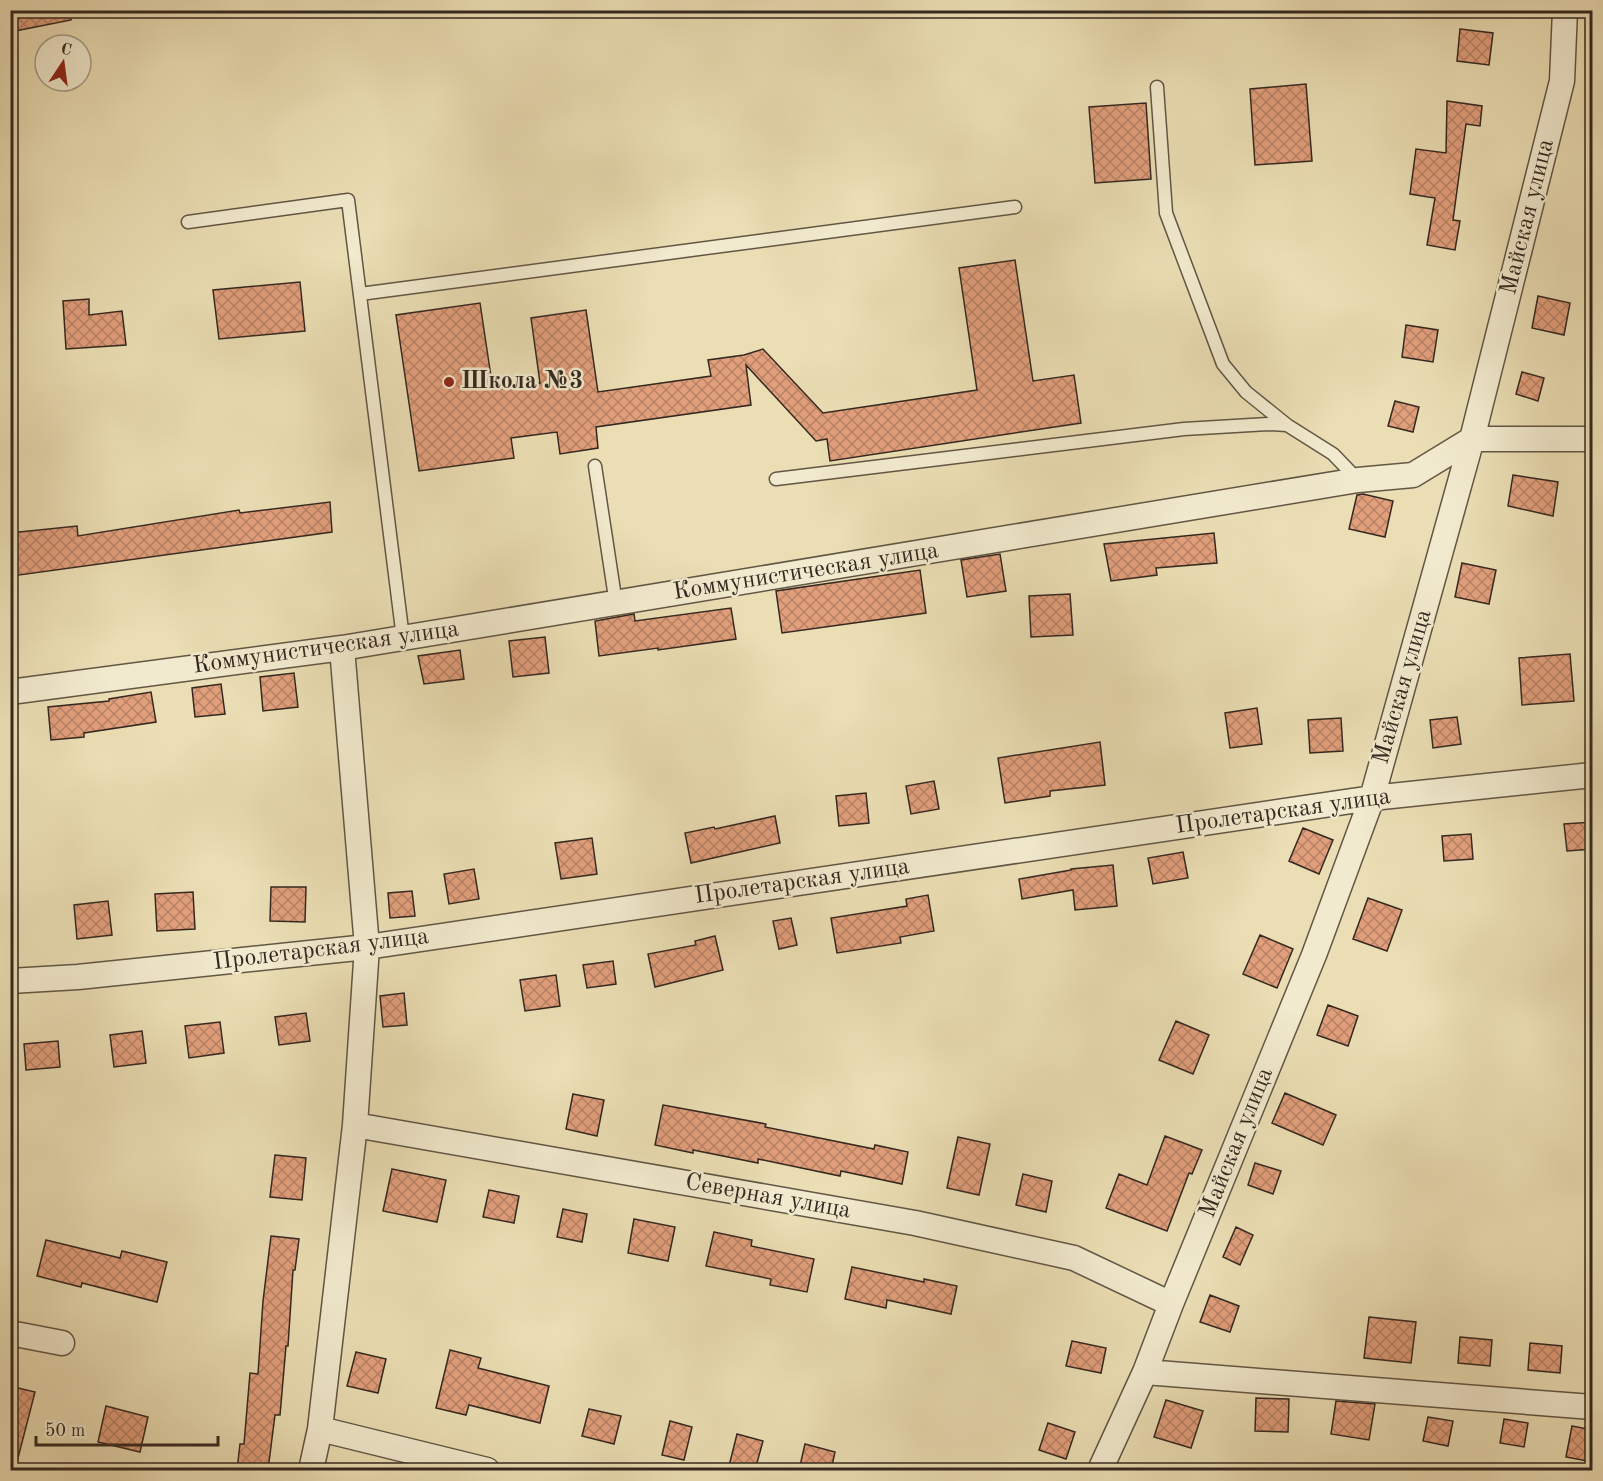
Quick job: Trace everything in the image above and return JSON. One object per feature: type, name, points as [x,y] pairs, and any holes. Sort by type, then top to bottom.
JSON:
[{"type":"street","name":"Майская улица","points":[[1100,1470],[1145,1372],[1314,955],[1372,798],[1472,439],[1562,81],[1565,10]]},
{"type":"street","points":[[1472,439],[1593,439]]},
{"type":"street","name":"Коммунистическая улица","points":[[10,692],[342,648],[1358,480],[1413,475],[1472,439]]},
{"type":"street","points":[[311,1470],[320,1429],[355,1125],[367,947],[342,648]]},
{"type":"street","name":"Пролетарская улица","points":[[10,981],[78,977],[367,947],[1372,798],[1593,775]]},
{"type":"street","name":"Северная улица","points":[[355,1125],[915,1223],[1074,1258],[1171,1304]]},
{"type":"street","points":[[10,1333],[62,1343]]},
{"type":"street","points":[[1145,1372],[1593,1407]]},
{"type":"street","points":[[320,1429],[487,1470]]},
{"type":"lane","points":[[1157,87],[1166,213],[1223,364],[1246,392],[1287,425],[1333,454],[1358,480]]},
{"type":"lane","points":[[188,222],[348,200],[404,638]]},
{"type":"lane","points":[[360,294],[1015,207]]},
{"type":"lane","points":[[776,479],[1184,429],[1287,425]]},
{"type":"lane","points":[[595,466],[616,604]]},
{"type":"building","points":[[10,10],[70,10],[71,20],[10,32]]},
{"type":"building","points":[[1460,29],[1493,33],[1489,65],[1457,61]]},
{"type":"building","points":[[1306,84],[1312,161],[1255,165],[1250,89]]},
{"type":"building","points":[[1447,101],[1482,106],[1480,126],[1466,124],[1453,220],[1460,221],[1455,250],[1427,245],[1435,198],[1410,194],[1416,149],[1446,153]]},
{"type":"building","points":[[1146,103],[1151,179],[1095,183],[1089,107]]},
{"type":"building","points":[[1015,260],[1033,381],[1074,375],[1081,423],[830,461],[827,439],[816,441],[746,365],[751,405],[596,427],[598,448],[560,454],[557,432],[511,438],[514,458],[419,471],[396,315],[480,303],[493,390],[540,383],[531,318],[586,310],[598,392],[711,376],[708,360],[744,355],[763,349],[823,413],[977,390],[959,268]]},
{"type":"building","points":[[300,282],[305,331],[219,339],[213,290]]},
{"type":"building","points":[[1538,296],[1570,303],[1564,335],[1532,328]]},
{"type":"building","points":[[89,299],[89,315],[122,311],[126,345],[66,349],[63,301]]},
{"type":"building","points":[[1406,325],[1438,330],[1433,362],[1402,357]]},
{"type":"building","points":[[1522,372],[1544,378],[1538,401],[1516,394]]},
{"type":"building","points":[[1395,401],[1419,407],[1413,432],[1388,426]]},
{"type":"building","points":[[1513,475],[1558,482],[1553,516],[1508,506]]},
{"type":"building","points":[[1363,494],[1393,501],[1385,537],[1349,529],[1357,495]]},
{"type":"building","points":[[330,502],[332,532],[12,576],[10,533],[77,526],[78,536],[239,510],[240,513]]},
{"type":"building","points":[[1214,533],[1217,563],[1156,568],[1157,575],[1111,581],[1104,544]]},
{"type":"building","points":[[1000,554],[1006,591],[967,597],[961,560]]},
{"type":"building","points":[[1462,563],[1496,570],[1489,604],[1455,597]]},
{"type":"building","points":[[920,570],[926,613],[782,633],[776,591]]},
{"type":"building","points":[[1070,594],[1073,635],[1031,637],[1029,596]]},
{"type":"building","points":[[731,608],[736,639],[599,656],[595,621],[634,614],[635,621]]},
{"type":"building","points":[[545,637],[549,673],[513,677],[509,641]]},
{"type":"building","points":[[460,650],[464,679],[424,684],[418,656]]},
{"type":"building","points":[[1570,654],[1574,701],[1522,705],[1519,658]]},
{"type":"building","points":[[294,673],[298,707],[263,711],[260,677]]},
{"type":"building","points":[[221,684],[225,714],[195,717],[192,688]]},
{"type":"building","points":[[151,692],[156,722],[84,733],[84,737],[51,740],[48,707],[109,701],[109,699]]},
{"type":"building","points":[[1257,708],[1262,744],[1230,748],[1225,713]]},
{"type":"building","points":[[1457,717],[1461,744],[1433,748],[1430,720]]},
{"type":"building","points":[[1341,718],[1343,751],[1310,753],[1308,720]]},
{"type":"building","points":[[1100,742],[1105,785],[1050,791],[1050,796],[1005,803],[998,758]]},
{"type":"building","points":[[934,781],[939,809],[911,814],[906,786]]},
{"type":"building","points":[[866,793],[869,823],[839,826],[836,796]]},
{"type":"building","points":[[775,816],[780,843],[691,863],[685,833]]},
{"type":"building","points":[[1593,822],[1593,849],[1567,851],[1564,824]]},
{"type":"building","points":[[1303,828],[1333,840],[1319,874],[1289,861]]},
{"type":"building","points":[[1471,834],[1473,859],[1444,861],[1442,836]]},
{"type":"building","points":[[592,838],[597,874],[561,879],[555,843]]},
{"type":"building","points":[[1183,852],[1188,878],[1153,884],[1148,858]]},
{"type":"building","points":[[1113,865],[1117,906],[1075,910],[1073,890],[1022,899],[1019,879],[1071,869]]},
{"type":"building","points":[[474,869],[479,899],[449,904],[444,874]]},
{"type":"building","points":[[271,887],[306,887],[305,922],[270,921]]},
{"type":"building","points":[[412,891],[415,916],[390,918],[388,893]]},
{"type":"building","points":[[193,892],[195,929],[157,931],[155,894]]},
{"type":"building","points":[[928,895],[934,931],[900,937],[901,943],[837,953],[831,918],[907,906],[906,899]]},
{"type":"building","points":[[1368,898],[1402,910],[1387,951],[1353,939]]},
{"type":"building","points":[[108,901],[112,935],[77,939],[74,905]]},
{"type":"building","points":[[791,918],[797,945],[779,949],[773,921]]},
{"type":"building","points":[[1260,935],[1293,949],[1277,988],[1243,974]]},
{"type":"building","points":[[715,936],[723,970],[655,987],[648,954],[696,945],[695,941]]},
{"type":"building","points":[[613,961],[616,984],[587,988],[583,965]]},
{"type":"building","points":[[556,975],[560,1006],[525,1011],[520,980]]},
{"type":"building","points":[[404,993],[407,1025],[383,1027],[380,996]]},
{"type":"building","points":[[1328,1005],[1358,1016],[1348,1046],[1317,1035]]},
{"type":"building","points":[[306,1013],[310,1041],[279,1045],[275,1017]]},
{"type":"building","points":[[1176,1021],[1209,1035],[1193,1074],[1159,1060]]},
{"type":"building","points":[[220,1022],[224,1053],[189,1058],[185,1026]]},
{"type":"building","points":[[142,1031],[146,1063],[114,1067],[110,1035]]},
{"type":"building","points":[[58,1041],[60,1067],[26,1070],[24,1044]]},
{"type":"building","points":[[1285,1093],[1336,1115],[1323,1145],[1272,1123]]},
{"type":"building","points":[[573,1094],[604,1100],[597,1136],[566,1129]]},
{"type":"building","points":[[663,1105],[766,1124],[765,1127],[874,1149],[875,1145],[908,1152],[902,1184],[841,1171],[840,1176],[758,1159],[758,1163],[655,1145]]},
{"type":"building","points":[[1165,1136],[1202,1150],[1192,1174],[1189,1173],[1167,1231],[1106,1208],[1119,1174],[1147,1185]]},
{"type":"building","points":[[958,1137],[990,1144],[979,1195],[947,1188]]},
{"type":"building","points":[[275,1155],[306,1158],[302,1200],[270,1197]]},
{"type":"building","points":[[1255,1163],[1281,1171],[1273,1194],[1248,1185]]},
{"type":"building","points":[[392,1169],[446,1180],[437,1222],[383,1211]]},
{"type":"building","points":[[1023,1174],[1052,1181],[1046,1212],[1016,1205]]},
{"type":"building","points":[[489,1190],[519,1196],[514,1223],[483,1217]]},
{"type":"building","points":[[563,1209],[587,1214],[582,1242],[557,1237]]},
{"type":"building","points":[[634,1219],[675,1227],[668,1261],[628,1253]]},
{"type":"building","points":[[1236,1227],[1253,1235],[1240,1265],[1223,1257]]},
{"type":"building","points":[[714,1232],[752,1240],[751,1246],[814,1259],[807,1292],[770,1285],[771,1279],[706,1266]]},
{"type":"building","points":[[271,1236],[299,1239],[295,1270],[293,1270],[288,1346],[286,1346],[280,1415],[275,1415],[268,1470],[237,1470],[240,1444],[244,1444],[250,1373],[258,1374],[263,1301]]},
{"type":"building","points":[[46,1240],[120,1258],[122,1251],[167,1262],[157,1302],[82,1283],[81,1287],[37,1276]]},
{"type":"building","points":[[852,1267],[924,1282],[924,1279],[957,1286],[951,1314],[887,1300],[886,1308],[845,1299]]},
{"type":"building","points":[[1210,1295],[1239,1306],[1230,1332],[1200,1322]]},
{"type":"building","points":[[1369,1317],[1416,1322],[1411,1363],[1364,1358]]},
{"type":"building","points":[[1460,1337],[1492,1340],[1490,1366],[1458,1363]]},
{"type":"building","points":[[1072,1341],[1106,1348],[1101,1373],[1066,1366]]},
{"type":"building","points":[[1530,1343],[1562,1346],[1560,1373],[1528,1370]]},
{"type":"building","points":[[450,1350],[481,1358],[478,1368],[549,1386],[540,1423],[469,1405],[466,1415],[436,1408]]},
{"type":"building","points":[[356,1352],[386,1359],[378,1393],[347,1386]]},
{"type":"building","points":[[10,1386],[35,1392],[17,1462],[10,1461]]},
{"type":"building","points":[[1256,1398],[1289,1399],[1288,1432],[1255,1431]]},
{"type":"building","points":[[1166,1400],[1203,1411],[1191,1448],[1154,1437]]},
{"type":"building","points":[[1336,1401],[1375,1404],[1369,1440],[1331,1434]]},
{"type":"building","points":[[106,1406],[148,1417],[140,1452],[98,1442]]},
{"type":"building","points":[[589,1409],[621,1416],[614,1444],[582,1436]]},
{"type":"building","points":[[1428,1417],[1453,1421],[1448,1446],[1423,1441]]},
{"type":"building","points":[[1504,1419],[1528,1423],[1524,1447],[1500,1443]]},
{"type":"building","points":[[670,1421],[692,1427],[684,1460],[662,1455]]},
{"type":"building","points":[[1048,1423],[1075,1432],[1066,1459],[1039,1450]]},
{"type":"building","points":[[1572,1426],[1593,1430],[1593,1462],[1566,1457]]},
{"type":"building","points":[[737,1434],[763,1441],[755,1470],[728,1470]]},
{"type":"building","points":[[805,1444],[835,1452],[831,1470],[799,1470]]},
{"type":"place","name":"Школа №3","points":[[449,382]]}]
